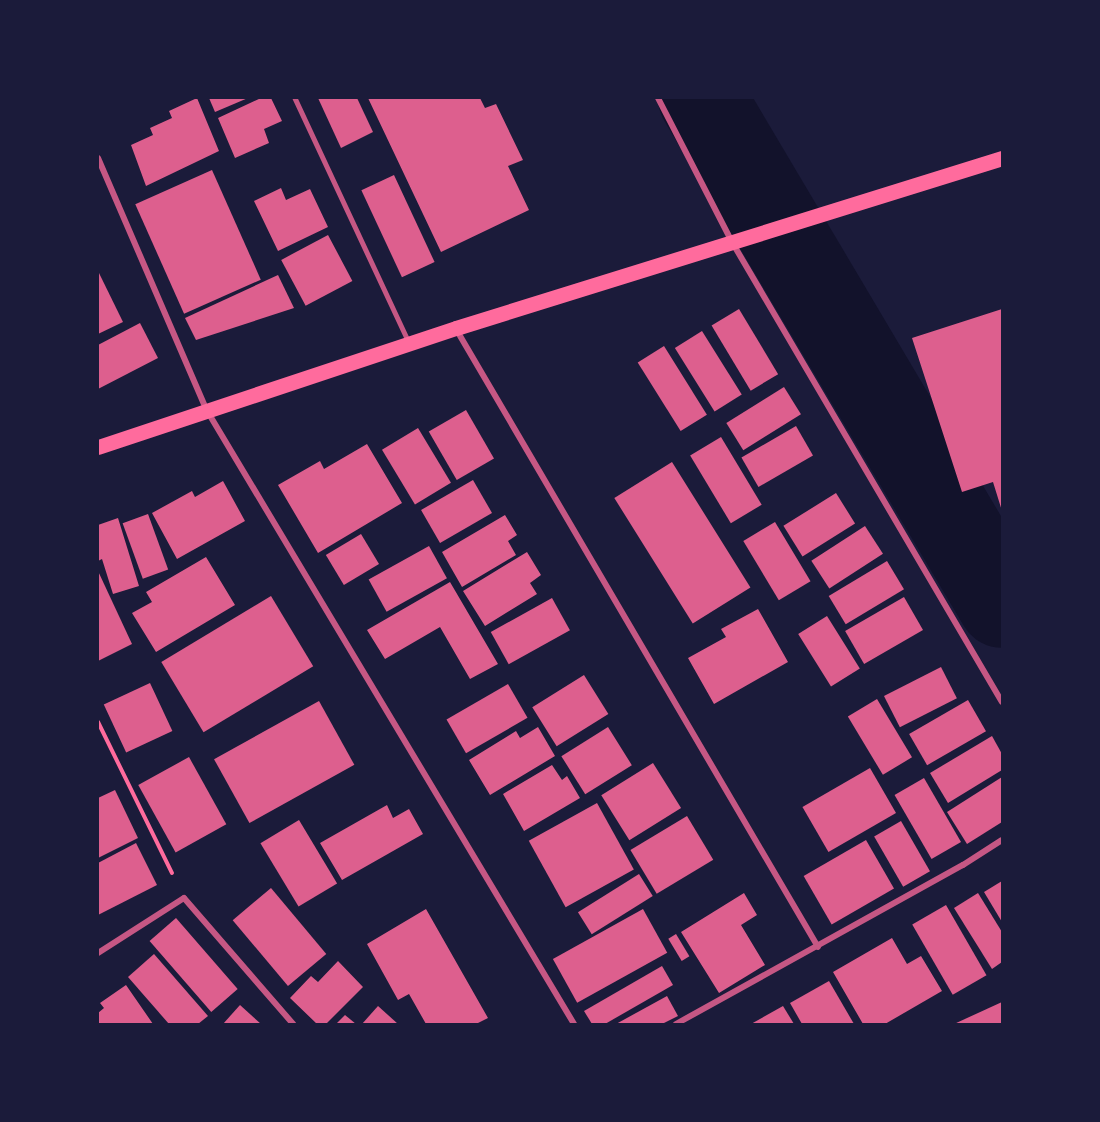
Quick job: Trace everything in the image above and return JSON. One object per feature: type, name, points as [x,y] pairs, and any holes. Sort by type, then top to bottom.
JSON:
[{"type":"main road","points":[[98,447],[206,409],[456,328],[1002,158]]},
{"type":"street","points":[[658,98],[732,242],[1002,702]]},
{"type":"street","points":[[98,158],[100,172],[206,409],[574,1024]]},
{"type":"street","points":[[456,328],[818,947]]},
{"type":"street","points":[[676,1024],[818,947],[1002,840]]},
{"type":"street","points":[[98,953],[184,898],[293,1024]]},
{"type":"lane","points":[[295,98],[410,343]]},
{"type":"path","points":[[98,722],[184,898]]},
{"type":"building","points":[[197,98],[219,151],[146,186],[131,145],[153,135],[150,128],[172,118],[169,111]]},
{"type":"building","points":[[209,98],[248,98],[215,112]]},
{"type":"building","points":[[261,98],[271,98],[282,121],[264,129],[269,143],[235,158],[218,118]]},
{"type":"building","points":[[318,98],[357,98],[373,132],[341,148]]},
{"type":"building","points":[[368,98],[480,98],[485,108],[496,104],[523,160],[508,166],[529,210],[441,252]]},
{"type":"building","points":[[212,170],[261,280],[184,314],[135,204]]},
{"type":"building","points":[[394,175],[435,262],[402,277],[361,190]]},
{"type":"building","points":[[281,188],[286,200],[310,189],[328,227],[278,251],[254,201]]},
{"type":"building","points":[[328,235],[352,281],[306,306],[281,260]]},
{"type":"building","points":[[98,271],[123,322],[98,334]]},
{"type":"building","points":[[278,275],[294,308],[196,340],[185,318]]},
{"type":"building","points":[[739,309],[778,374],[751,391],[712,325]]},
{"type":"building","points":[[1002,309],[1002,511],[993,482],[962,492],[912,338]]},
{"type":"building","points":[[140,323],[158,358],[98,389],[98,345]]},
{"type":"building","points":[[702,331],[742,395],[715,412],[675,348]]},
{"type":"building","points":[[664,346],[707,415],[681,431],[638,362]]},
{"type":"building","points":[[784,387],[801,414],[743,450],[726,423]]},
{"type":"building","points":[[466,410],[494,458],[457,480],[429,432]]},
{"type":"building","points":[[796,426],[813,455],[758,487],[741,457]]},
{"type":"building","points":[[418,428],[451,483],[415,504],[382,450]]},
{"type":"building","points":[[721,437],[762,505],[731,523],[690,456]]},
{"type":"building","points":[[367,444],[402,503],[318,553],[278,485],[320,461],[324,469]]},
{"type":"building","points":[[672,462],[750,588],[693,624],[614,498]]},
{"type":"building","points":[[473,480],[492,513],[440,543],[421,510]]},
{"type":"building","points":[[223,481],[245,521],[177,559],[152,513],[192,491],[195,497]]},
{"type":"building","points":[[836,493],[855,524],[802,556],[783,526]]},
{"type":"building","points":[[148,514],[168,569],[143,579],[123,523]]},
{"type":"building","points":[[505,515],[517,535],[508,541],[516,555],[462,587],[442,552]]},
{"type":"building","points":[[118,518],[139,586],[113,594],[102,559],[98,561],[98,525]]},
{"type":"building","points":[[775,522],[811,581],[779,600],[743,541]]},
{"type":"building","points":[[865,526],[883,554],[829,589],[811,561]]},
{"type":"building","points":[[361,534],[379,564],[344,585],[326,555]]},
{"type":"building","points":[[429,546],[447,578],[387,612],[369,579]]},
{"type":"building","points":[[527,552],[541,575],[530,583],[537,594],[485,626],[463,591]]},
{"type":"building","points":[[206,557],[235,605],[156,652],[132,613],[152,602],[146,592]]},
{"type":"building","points":[[887,561],[904,589],[846,624],[829,596]]},
{"type":"building","points":[[98,571],[132,644],[98,661]]},
{"type":"building","points":[[450,582],[498,664],[470,679],[440,627],[385,659],[367,630]]},
{"type":"building","points":[[271,596],[313,666],[204,732],[161,662]]},
{"type":"building","points":[[904,597],[923,630],[864,664],[845,631]]},
{"type":"building","points":[[552,598],[570,630],[509,664],[491,632]]},
{"type":"building","points":[[758,609],[788,662],[714,704],[688,658],[726,637],[721,629]]},
{"type":"building","points":[[827,616],[860,669],[831,687],[798,634]]},
{"type":"building","points":[[941,667],[957,698],[900,727],[884,696]]},
{"type":"building","points":[[584,675],[608,714],[557,746],[532,707]]},
{"type":"building","points":[[150,683],[172,731],[126,753],[104,705]]},
{"type":"building","points":[[508,684],[528,718],[466,753],[447,720]]},
{"type":"building","points":[[877,699],[912,757],[883,775],[848,717]]},
{"type":"building","points":[[968,700],[986,731],[927,765],[909,734]]},
{"type":"building","points":[[319,701],[354,765],[249,823],[214,759]]},
{"type":"building","points":[[538,727],[555,756],[490,795],[469,760],[516,731],[520,738]]},
{"type":"building","points":[[608,727],[632,765],[585,794],[561,756]]},
{"type":"building","points":[[992,736],[1002,754],[1002,770],[948,803],[930,773]]},
{"type":"building","points":[[189,757],[226,824],[176,852],[138,785]]},
{"type":"building","points":[[653,763],[681,808],[629,840],[601,795]]},
{"type":"building","points":[[552,765],[562,780],[567,776],[580,798],[524,831],[503,794]]},
{"type":"building","points":[[870,768],[896,813],[828,852],[802,807]]},
{"type":"building","points":[[1002,777],[1002,822],[967,844],[947,812]]},
{"type":"building","points":[[924,778],[961,842],[932,859],[895,795]]},
{"type":"building","points":[[115,790],[138,838],[98,858],[98,798]]},
{"type":"building","points":[[597,803],[634,869],[566,907],[529,841]]},
{"type":"building","points":[[387,805],[393,818],[409,809],[423,834],[342,880],[320,843]]},
{"type":"building","points":[[687,816],[713,860],[657,894],[630,850]]},
{"type":"building","points":[[299,820],[337,883],[299,907],[260,843]]},
{"type":"building","points":[[901,821],[930,871],[903,887],[874,836]]},
{"type":"building","points":[[866,840],[894,888],[832,924],[804,876]]},
{"type":"building","points":[[136,843],[157,885],[98,915],[98,863]]},
{"type":"building","points":[[639,874],[653,896],[592,934],[578,912]]},
{"type":"building","points":[[1002,881],[1002,922],[984,892]]},
{"type":"building","points":[[271,888],[326,954],[288,986],[233,920]]},
{"type":"building","points":[[744,893],[757,915],[741,925],[765,965],[719,993],[681,932]]},
{"type":"building","points":[[978,893],[1002,932],[1002,962],[992,969],[954,908]]},
{"type":"building","points":[[946,905],[986,975],[953,995],[912,924]]},
{"type":"building","points":[[426,909],[488,1018],[476,1024],[426,1024],[409,994],[398,1000],[367,944]]},
{"type":"building","points":[[643,909],[667,953],[577,1003],[553,959]]},
{"type":"building","points":[[176,918],[238,989],[211,1012],[150,941]]},
{"type":"building","points":[[676,934],[689,956],[682,961],[668,939]]},
{"type":"building","points":[[892,938],[907,964],[921,956],[942,991],[885,1024],[863,1024],[833,972]]},
{"type":"building","points":[[154,954],[208,1016],[198,1024],[169,1024],[128,977]]},
{"type":"building","points":[[338,961],[363,987],[326,1024],[317,1024],[290,998],[311,976],[318,982]]},
{"type":"building","points":[[662,966],[673,985],[605,1024],[592,1024],[584,1011]]},
{"type":"building","points":[[829,981],[854,1024],[802,1024],[790,1003]]},
{"type":"building","points":[[126,985],[153,1024],[98,1024],[98,1013],[104,1008],[100,1003]]},
{"type":"building","points":[[667,996],[678,1016],[662,1024],[616,1024]]},
{"type":"building","points":[[1002,1002],[1002,1024],[954,1024]]},
{"type":"building","points":[[240,1005],[261,1024],[223,1024]]},
{"type":"building","points":[[378,1006],[398,1024],[362,1024]]},
{"type":"building","points":[[783,1006],[794,1024],[751,1024]]},
{"type":"building","points":[[345,1015],[356,1024],[336,1024]]},
{"type":"waterway","points":[[702,98],[1002,604]]}]
